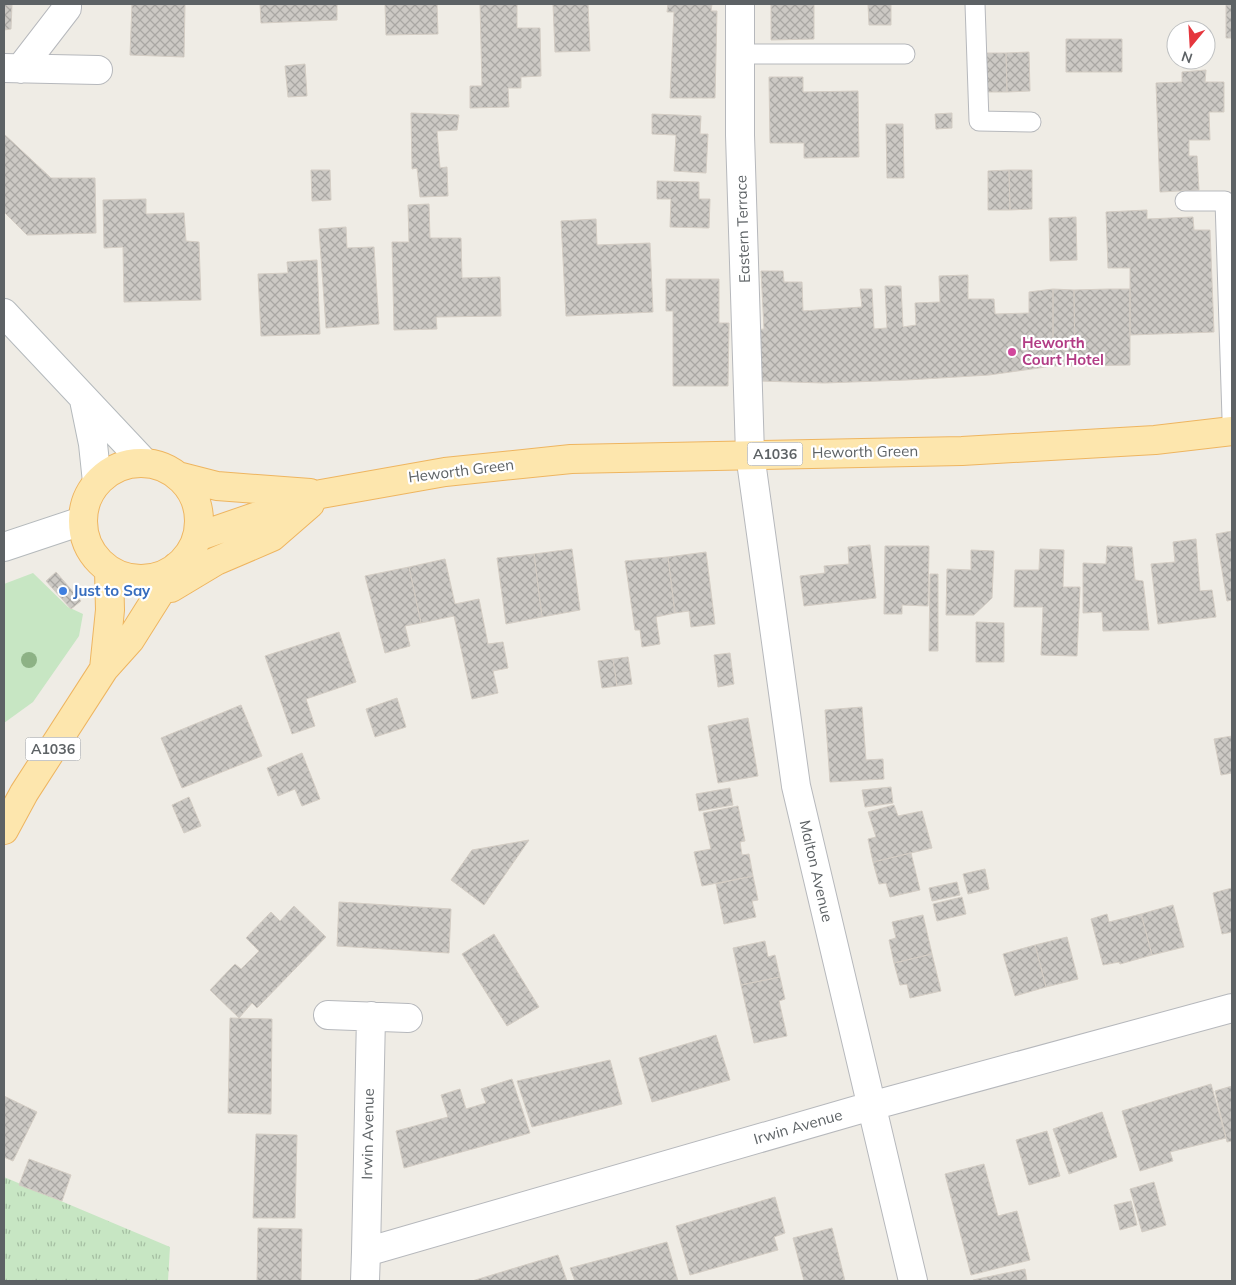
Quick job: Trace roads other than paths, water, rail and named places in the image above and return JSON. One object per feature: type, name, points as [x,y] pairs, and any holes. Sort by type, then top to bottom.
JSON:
[{"type":"main road","name":"Heworth Green","points":[[197,537],[321,494],[445,472],[561,460],[962,450],[1155,440],[1232,432]]},
{"type":"main road","name":"A1036","points":[[144,462],[168,469],[190,488],[197,504],[200,521],[197,537],[185,559],[176,567],[160,576],[143,580],[126,578],[109,571],[98,561],[84,536],[82,521],[84,507],[97,482],[118,467],[144,462]]},
{"type":"main road","name":"Heworth Green","points":[[178,476],[217,486],[321,494]]},
{"type":"main road","name":"A1036","points":[[156,599],[199,570],[272,537],[321,494]]},
{"type":"main road","name":"A1036","points":[[4,830],[24,793],[104,669],[130,640],[176,567]]},
{"type":"main road","name":"A1036","points":[[104,669],[110,610],[109,571]]},
{"type":"street","points":[[12,68],[67,8],[67,4]]},
{"type":"street","name":"Eastern Terrace","points":[[740,4],[740,135],[750,454]]},
{"type":"street","points":[[12,68],[98,70]]},
{"type":"street","points":[[4,313],[144,462]]},
{"type":"street","points":[[84,400],[93,444],[97,482]]},
{"type":"street","name":"Malton Avenue","points":[[750,454],[796,786],[913,1281]]},
{"type":"street","points":[[4,547],[82,521]]},
{"type":"street","name":"Irwin Avenue","points":[[366,1252],[872,1106],[1232,1008]]},
{"type":"street","points":[[328,1015],[408,1018]]},
{"type":"street","name":"Irwin Avenue","points":[[365,1281],[371,1016]]},
{"type":"lane","points":[[975,4],[979,121],[1031,122]]},
{"type":"lane","points":[[740,54],[905,54]]},
{"type":"lane","points":[[1185,202],[1225,201],[1232,418]]},
{"type":"place","name":"Heworth Court Hotel","points":[[1012,352]]},
{"type":"place","name":"Just to Say","points":[[63,591]]}]
